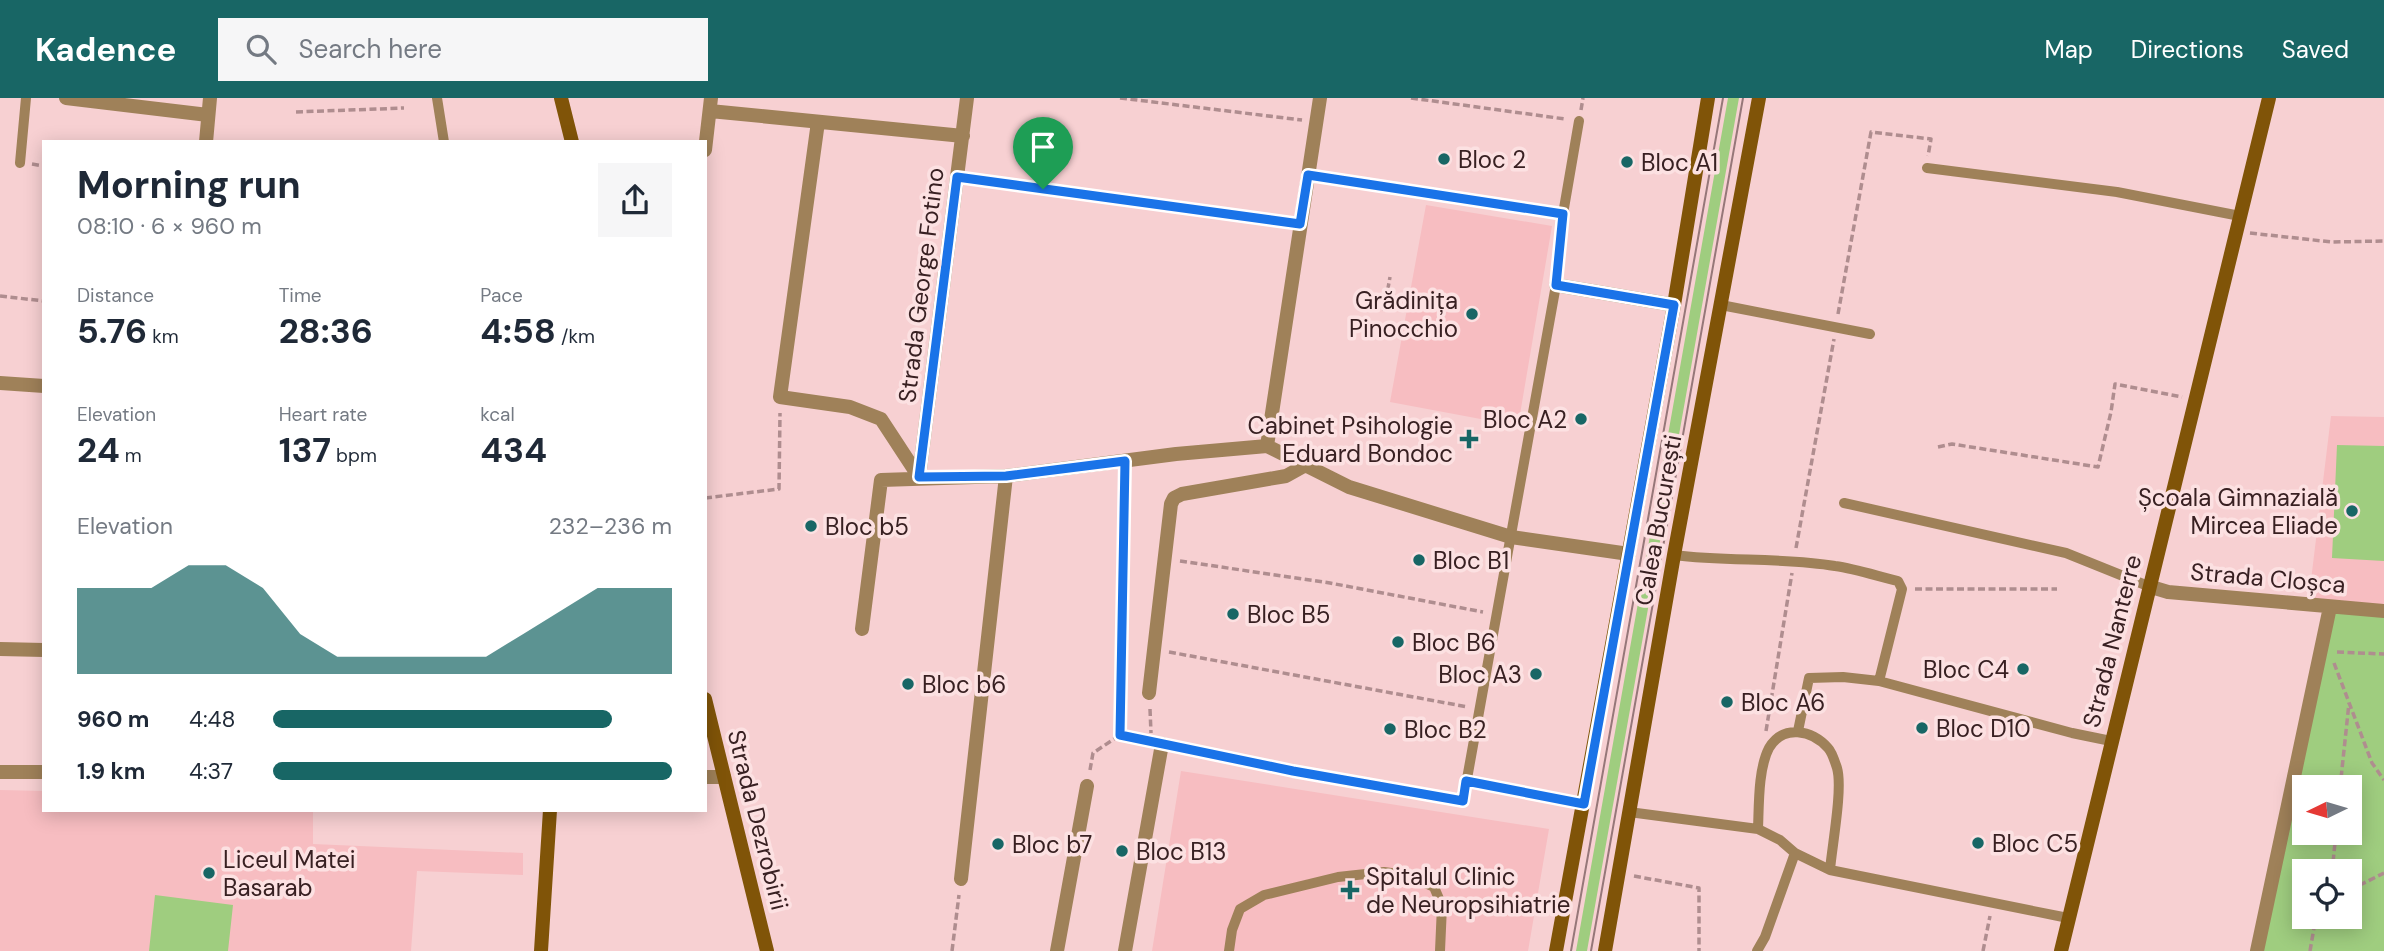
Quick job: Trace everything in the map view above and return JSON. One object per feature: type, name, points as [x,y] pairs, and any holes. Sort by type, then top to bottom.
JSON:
[{"type":"main road","points":[[561,98],[572,140]]},
{"type":"main road","name":"Calea București","points":[[1556,951],[1674,305],[1708,98]]},
{"type":"main road","name":"Calea București","points":[[1605,951],[1674,555],[1759,98]]},
{"type":"main road","name":"Strada Nanterre","points":[[2061,951],[2269,98]]},
{"type":"main road","name":"Strada Dezrobirii","points":[[707,707],[768,951]]},
{"type":"main road","points":[[541,951],[550,812]]},
{"type":"street","points":[[66,98],[208,115]]},
{"type":"street","points":[[206,140],[210,98]]},
{"type":"street","name":"Strada George Fotino","points":[[919,477],[967,98]]},
{"type":"street","points":[[1267,446],[1320,98]]},
{"type":"street","points":[[706,140],[711,105],[818,122],[963,135]]},
{"type":"street","points":[[818,122],[780,397],[850,407],[881,419],[919,477]]},
{"type":"street","points":[[1556,285],[1674,305]]},
{"type":"street","points":[[0,383],[42,386]]},
{"type":"street","points":[[862,629],[881,480],[1006,476],[1267,446],[1349,487],[1511,537],[1629,554]]},
{"type":"street","points":[[1149,692],[1171,504],[1174,498],[1182,494],[1286,476],[1304,466]]},
{"type":"street","points":[[961,879],[1006,476]]},
{"type":"street","name":"Strada Cloșca","points":[[2148,586],[2168,592],[2384,611]]},
{"type":"street","points":[[2257,951],[2330,607]]},
{"type":"street","points":[[0,649],[42,650]]},
{"type":"street","points":[[1125,951],[1162,744]]},
{"type":"street","points":[[0,772],[42,772]]},
{"type":"street","points":[[707,777],[724,777]]},
{"type":"street","points":[[1057,951],[1087,786]]},
{"type":"lane","points":[[20,163],[26,98]]},
{"type":"lane","points":[[437,98],[444,140]]},
{"type":"lane","points":[[1463,801],[1556,285],[1563,214],[1579,121]]},
{"type":"lane","points":[[1927,168],[2116,192],[2240,216]]},
{"type":"lane","points":[[1308,175],[1563,214]]},
{"type":"lane","points":[[1721,304],[1870,334]]},
{"type":"lane","points":[[1844,503],[2066,553],[2148,586]]},
{"type":"lane","points":[[1674,555],[1701,559],[1794,561],[1835,566],[1898,581],[1902,589],[1879,681]]},
{"type":"lane","points":[[1798,731],[1809,678],[1843,677],[1879,681],[2111,741]]},
{"type":"lane","points":[[1758,829],[1762,778],[1770,748],[1782,734],[1798,731],[1811,735],[1830,749],[1838,770],[1830,870]]},
{"type":"lane","points":[[1629,812],[1758,829],[1780,840],[1794,853],[1830,870],[2068,918]]},
{"type":"lane","points":[[1757,951],[1765,937],[1794,853]]},
{"type":"lane","points":[[1228,951],[1240,909],[1265,895],[1338,877],[1384,872],[1406,875],[1434,887],[1442,906],[1440,951]]},
{"type":"path","points":[[1120,98],[1316,122]]},
{"type":"path","points":[[1411,98],[1579,121]]},
{"type":"path","points":[[296,113],[404,108]]},
{"type":"path","points":[[1765,734],[1871,132],[1931,139],[1927,168]]},
{"type":"path","points":[[957,177],[1300,224]]},
{"type":"path","points":[[2236,231],[2332,242],[2384,241]]},
{"type":"path","points":[[1384,311],[1390,277]]},
{"type":"path","points":[[0,296],[42,300]]},
{"type":"path","points":[[1938,447],[1952,444],[2098,467],[2115,384],[2194,400]]},
{"type":"path","points":[[707,498],[779,488],[780,397]]},
{"type":"path","points":[[1120,735],[1125,461]]},
{"type":"path","points":[[1164,559],[1330,583],[1497,614]]},
{"type":"path","points":[[1902,589],[2057,589]]},
{"type":"path","points":[[1153,649],[1480,709]]},
{"type":"path","points":[[2384,654],[2329,652],[2372,764],[2384,780]]},
{"type":"path","points":[[1087,786],[1093,753],[1120,735],[1151,742],[1149,692]]},
{"type":"path","points":[[2341,775],[2349,702]]},
{"type":"path","points":[[1162,744],[1293,771],[1463,801]]},
{"type":"path","points":[[1466,781],[1584,804]]},
{"type":"path","points":[[2362,884],[2384,873]]},
{"type":"path","points":[[1634,876],[1699,888],[1699,951]]},
{"type":"path","points":[[952,951],[961,879]]},
{"type":"path","points":[[1983,951],[1993,903]]},
{"type":"path","points":[[2310,951],[2314,929]]},
{"type":"shaded area","name":"Grădinița Pinocchio","points":[[1426,205],[1552,226],[1518,426],[1390,402]]},
{"type":"shaded area","name":"Școala Gimnazială Mircea Eliade","points":[[2331,416],[2384,417],[2384,611],[2308,605]]},
{"type":"shaded area","name":"Spitalul Clinic de Neuropsihiatrie","points":[[1181,771],[1549,829],[1528,951],[1152,951]]},
{"type":"shaded area","name":"Liceul Matei Basarab","points":[[0,790],[42,791],[42,812],[313,812],[313,844],[523,853],[523,875],[417,871],[411,951],[0,951]]},
{"type":"green space","points":[[1728,98],[1739,98],[1587,951],[1576,951]]},
{"type":"green space","points":[[2337,445],[2384,446],[2384,561],[2332,558]]},
{"type":"green space","points":[[2330,607],[2384,611],[2384,951],[2257,951],[2292,786],[2292,845],[2362,845],[2362,775],[2294,775]]},
{"type":"green space","points":[[155,895],[233,905],[228,951],[149,951]]},
{"type":"tram line","points":[[1571,951],[1723,98]]},
{"type":"tram line","points":[[1591,951],[1743,98]]},
{"type":"place","name":"Bloc 2","points":[[1444,159]]},
{"type":"place","name":"Bloc A1","points":[[1627,162]]},
{"type":"place","name":"Grădinița Pinocchio","points":[[1472,314]]},
{"type":"place","name":"Bloc A2","points":[[1581,419]]},
{"type":"place","name":"Cabinet Psihologie Eduard Bondoc","points":[[1469,439]]},
{"type":"place","name":"Școala Gimnazială Mircea Eliade","points":[[2352,511]]},
{"type":"place","name":"Bloc b5","points":[[811,526]]},
{"type":"place","name":"Bloc B1","points":[[1419,560]]},
{"type":"place","name":"Bloc B5","points":[[1233,614]]},
{"type":"place","name":"Bloc B6","points":[[1398,642]]},
{"type":"place","name":"Bloc C4","points":[[2023,669]]},
{"type":"place","name":"Bloc A3","points":[[1536,674]]},
{"type":"place","name":"Bloc b6","points":[[908,684]]},
{"type":"place","name":"Bloc A6","points":[[1727,702]]},
{"type":"place","name":"Bloc D10","points":[[1922,728]]},
{"type":"place","name":"Bloc B2","points":[[1390,729]]},
{"type":"place","name":"Bloc C5","points":[[1978,843]]},
{"type":"place","name":"Bloc b7","points":[[998,844]]},
{"type":"place","name":"Bloc B13","points":[[1122,851]]},
{"type":"place","name":"Liceul Matei Basarab","points":[[209,873]]},
{"type":"place","name":"Spitalul Clinic de Neuropsihiatrie","points":[[1350,890]]},
{"type":"route","points":[[1308,175],[1563,214],[1556,285],[1674,305],[1584,804],[1466,781],[1463,801],[1293,771],[1120,735],[1125,461],[1006,476],[919,477],[957,177],[1043,189],[1300,224],[1308,175]]}]
